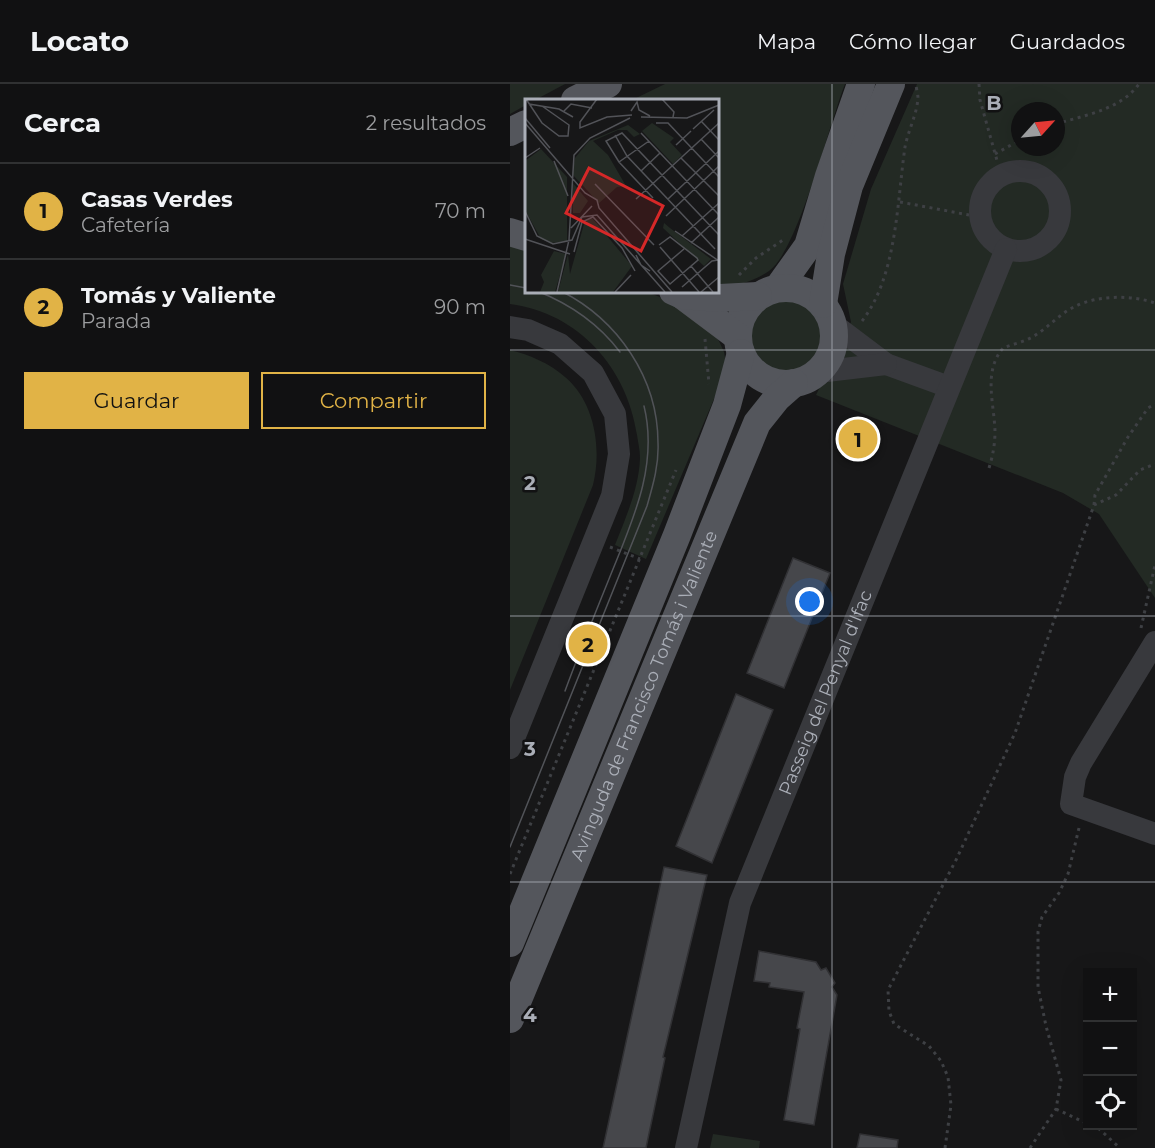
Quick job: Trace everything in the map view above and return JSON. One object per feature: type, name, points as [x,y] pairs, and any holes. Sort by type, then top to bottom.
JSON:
[{"type":"main road","points":[[577,99],[608,84]]},
{"type":"main road","points":[[604,99],[622,84]]},
{"type":"main road","points":[[861,84],[829,176],[808,246],[768,292],[747,308],[740,322],[740,345],[747,364],[757,374],[781,384],[806,378],[829,358],[839,318],[831,254],[849,186],[891,84]]},
{"type":"main road","points":[[510,132],[525,124]]},
{"type":"main road","points":[[510,232],[525,237]]},
{"type":"main road","points":[[678,293],[720,298],[790,288],[802,290],[814,296],[839,318]]},
{"type":"main road","points":[[678,293],[740,345]]},
{"type":"main road","name":"Avinguda de Francisco Tomás i Valiente","points":[[510,944],[677,535],[727,405],[740,345]]},
{"type":"main road","name":"Avinguda de Francisco Tomás i Valiente","points":[[510,1019],[757,423],[777,398],[806,378]]},
{"type":"street","name":"Passeig del Penyal d'Ifac","points":[[686,1148],[740,903],[1006,249]]},
{"type":"street","points":[[839,318],[886,364],[949,387]]},
{"type":"street","points":[[510,327],[528,330],[560,344],[593,373],[615,414],[620,454],[612,496],[510,748]]},
{"type":"street","points":[[806,378],[886,364]]},
{"type":"street","points":[[1147,637],[1081,763],[1076,777],[1078,806],[1155,834]]},
{"type":"path","points":[[839,318],[873,308],[882,283],[897,221],[905,146],[918,98],[916,84]]},
{"type":"path","points":[[979,84],[980,100],[998,164]]},
{"type":"path","points":[[1065,121],[1113,106],[1133,93],[1139,84]]},
{"type":"path","points":[[995,154],[1011,145]]},
{"type":"path","points":[[900,202],[969,215]]},
{"type":"path","points":[[989,468],[995,442],[991,376],[993,365],[1003,348],[1024,342],[1037,335],[1075,306],[1088,302],[1117,298],[1155,303]]},
{"type":"path","points":[[945,1148],[951,1105],[948,1077],[941,1061],[928,1046],[894,1024],[889,1011],[888,990],[956,860],[1015,733],[1094,506],[1095,495],[1128,437],[1148,408],[1155,404]]},
{"type":"path","points":[[1094,506],[1116,495],[1140,470],[1155,464]]},
{"type":"path","points":[[1147,637],[1155,565]]},
{"type":"path","points":[[1030,1148],[1056,1109],[1061,1080],[1038,987],[1038,932],[1042,917],[1059,893],[1068,874],[1078,806]]},
{"type":"path","points":[[1056,1109],[1083,1122]]},
{"type":"path","points":[[1100,1130],[1120,1148]]},
{"type":"shaded area","points":[[510,84],[565,84],[537,99],[525,99],[525,106],[510,114]]},
{"type":"shaded area","points":[[665,84],[845,84],[802,213],[780,259],[769,271],[757,278],[718,290],[718,99],[634,99]]},
{"type":"shaded area","points":[[917,84],[1155,84],[1155,598],[1099,514],[1063,493],[816,395],[851,322],[843,284],[871,189]]},
{"type":"shaded area","points":[[510,238],[525,244],[525,292],[647,292],[677,304],[712,329],[719,341],[726,364],[722,380],[646,559],[615,545],[635,491],[640,458],[632,411],[623,388],[611,366],[578,332],[558,319],[535,309],[510,304]]},
{"type":"shaded area","points":[[779,297],[793,297],[807,303],[817,313],[823,327],[821,348],[807,365],[793,371],[779,371],[765,365],[755,355],[749,341],[749,327],[755,313],[765,303]]},
{"type":"shaded area","points":[[510,350],[546,364],[559,372],[575,387],[583,399],[594,427],[597,456],[593,485],[510,690]]},
{"type":"shaded area","points":[[713,1134],[760,1141],[759,1148],[710,1148]]},
{"type":"building","points":[[793,558],[830,573],[784,688],[747,673]]},
{"type":"building","points":[[736,694],[773,710],[712,863],[676,846]]},
{"type":"building","points":[[664,867],[707,875],[663,1057],[665,1058],[646,1148],[603,1148]]},
{"type":"building","points":[[759,951],[816,962],[821,970],[826,968],[835,983],[832,987],[837,995],[814,1125],[784,1120],[804,992],[769,987],[770,983],[754,981]]},
{"type":"building","points":[[860,1134],[898,1140],[897,1148],[857,1148]]},
{"type":"tram line","points":[[510,285],[525,288]]},
{"type":"tram line","points":[[539,292],[561,302],[593,323],[620,352]]},
{"type":"tram line","points":[[510,847],[647,506],[658,459],[656,419],[651,396],[631,354],[600,318],[582,303],[563,292]]},
{"type":"tram line","points":[[565,691],[626,537],[640,495],[648,451],[648,429],[644,406]]},
{"type":"place","name":"Casas Verdes","points":[[858,439]]},
{"type":"place","name":"Tomás y Valiente","points":[[588,644]]}]
